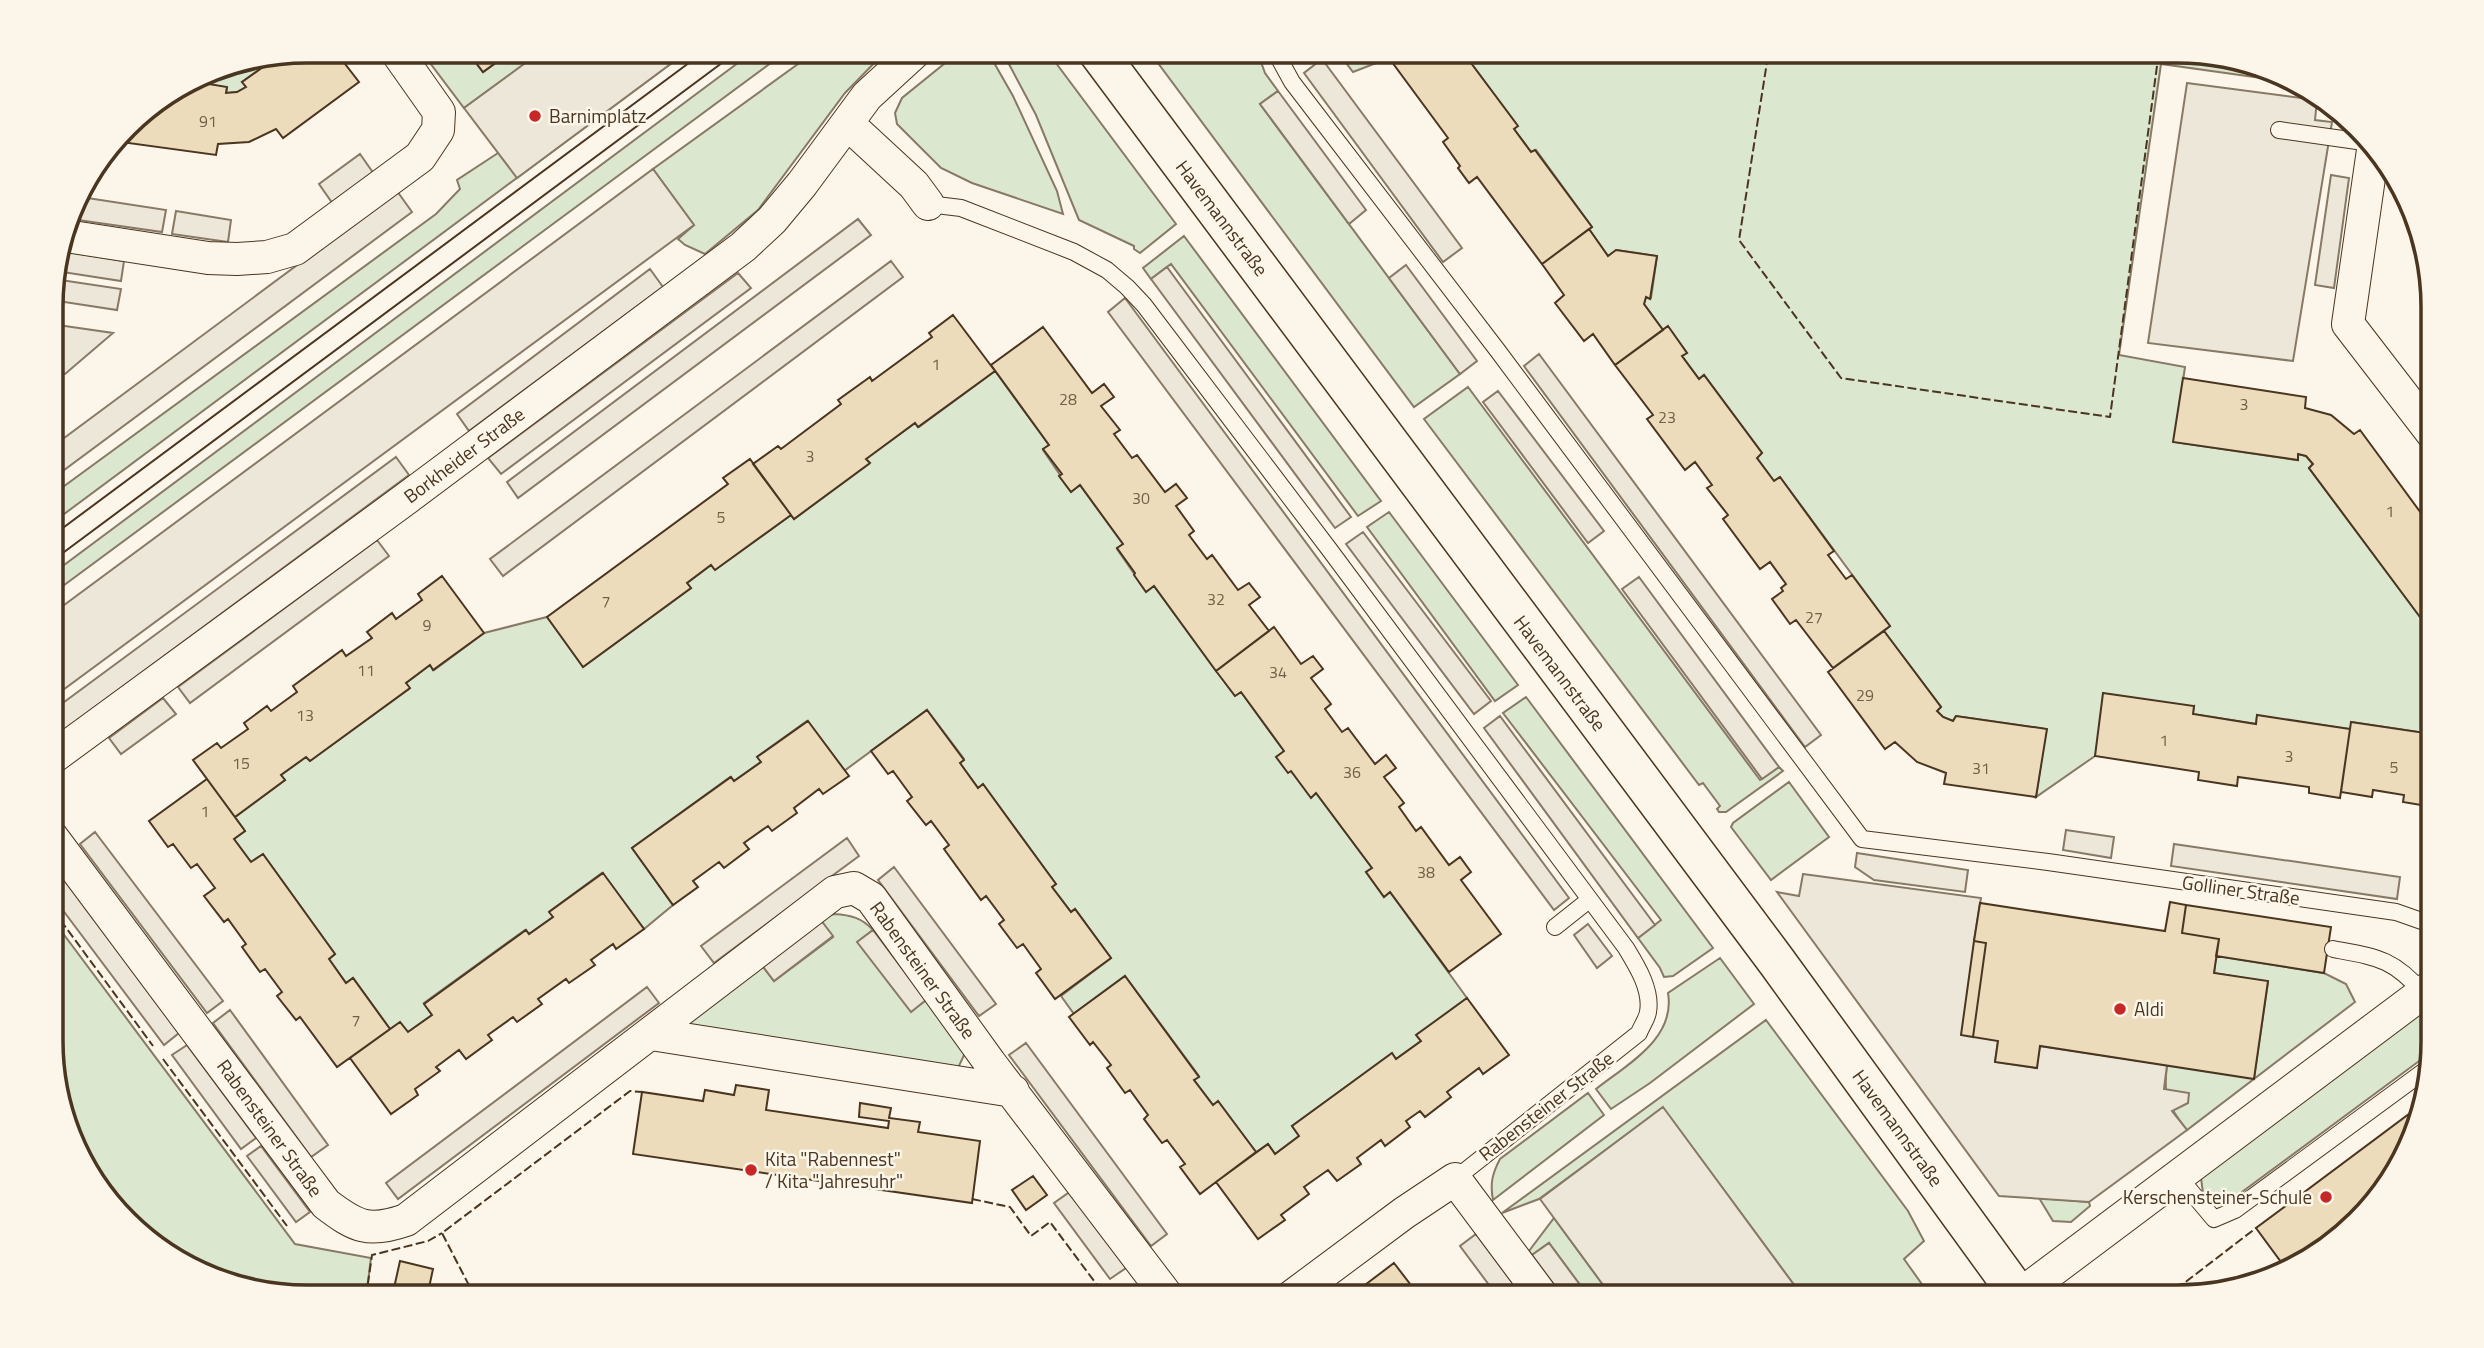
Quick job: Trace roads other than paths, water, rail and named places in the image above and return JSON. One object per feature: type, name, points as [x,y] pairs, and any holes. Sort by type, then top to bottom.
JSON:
[{"type":"main road","name":"Havemannstraße","points":[[1106,64],[1777,962],[2010,1284]]},
{"type":"street","points":[[74,237],[208,258],[267,257],[295,249],[420,157],[438,130],[439,112],[405,64]]},
{"type":"street","points":[[902,64],[866,96],[847,122],[914,185],[928,204]]},
{"type":"street","name":"Borkheider Straße","points":[[63,750],[743,247],[772,220],[802,184],[847,122]]},
{"type":"street","points":[[2371,161],[2348,324],[2421,419]]},
{"type":"street","name":"Rabensteiner Straße","points":[[63,852],[326,1204],[348,1221],[385,1227],[406,1220],[835,892],[854,888],[870,898],[1159,1285]]},
{"type":"street","points":[[2035,1284],[2421,994]]},
{"type":"street","points":[[650,1034],[1013,1091]]},
{"type":"street","points":[[1455,1179],[1534,1284]]},
{"type":"street","name":"Rabensteiner Straße","points":[[1309,1284],[1404,1213],[1455,1179]]},
{"type":"lane","name":"Golliner Straße","points":[[1282,63],[1292,82],[1498,351],[1862,839],[2048,862],[2396,912],[2421,918]]},
{"type":"lane","points":[[2279,130],[2355,141]]},
{"type":"lane","points":[[928,204],[961,208],[1074,252],[1107,270],[1144,305],[1329,548],[1590,900],[1555,927]]},
{"type":"lane","name":"Rabensteiner Straße","points":[[1455,1179],[1639,1033],[1648,1013],[1647,992],[1643,981],[1626,948],[1590,900]]},
{"type":"lane","points":[[2333,948],[2381,958],[2421,984]]},
{"type":"lane","points":[[2177,1175],[2214,1219],[2235,1210],[2418,1076]]},
{"type":"tram line","points":[[64,527],[688,64]]},
{"type":"tram line","points":[[64,552],[721,64]]},
{"type":"place","name":"Barnimplatz","points":[[535,116]]},
{"type":"place","name":"Aldi","points":[[2120,1009]]},
{"type":"place","name":"Kita \"Rabennest\" / Kita \"Jahresuhr\"","points":[[751,1170]]},
{"type":"place","name":"Kerschensteiner-Schule","points":[[2326,1197]]}]
